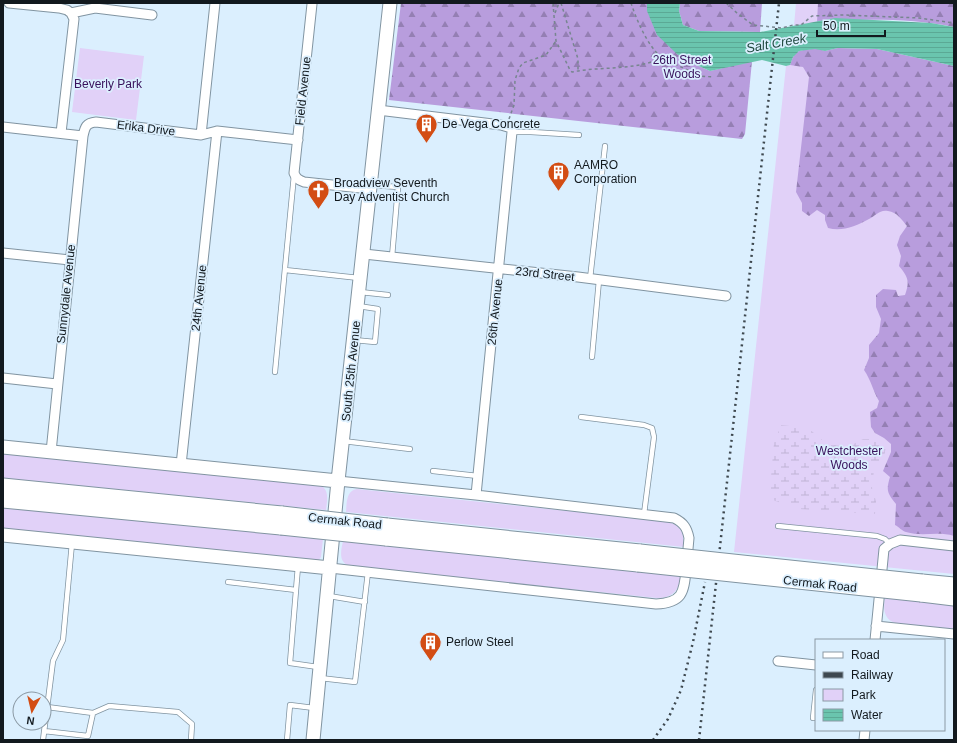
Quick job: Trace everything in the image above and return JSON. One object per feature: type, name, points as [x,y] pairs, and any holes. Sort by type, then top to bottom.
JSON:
[{"type":"main road","name":"South 25th Avenue","points":[[313,740],[338,482],[364,254],[390,3]]},
{"type":"main road","points":[[3,447],[338,482]]},
{"type":"main road","name":"Cermak Road","points":[[3,486],[281,521],[921,588],[954,598]]},
{"type":"main road","name":"Cermak Road","points":[[3,500],[281,521]]},
{"type":"main road","points":[[3,535],[330,568]]},
{"type":"main road","name":"Cermak Road","points":[[921,588],[954,585]]},
{"type":"street","points":[[9,3],[67,10],[71,13],[74,20],[61,133]]},
{"type":"street","points":[[201,135],[215,3]]},
{"type":"street","name":"Field Avenue","points":[[295,175],[312,4]]},
{"type":"street","points":[[71,13],[95,8],[152,15]]},
{"type":"street","points":[[378,110],[510,129]]},
{"type":"street","name":"Erika Drive","points":[[83,136],[85,126],[96,122],[201,135],[217,131],[298,140]]},
{"type":"street","points":[[3,127],[83,136]]},
{"type":"street","name":"26th Avenue","points":[[476,495],[499,268],[510,129]]},
{"type":"street","name":"24th Avenue","points":[[181,465],[217,131]]},
{"type":"street","name":"Sunnydale Avenue","points":[[51,452],[83,136]]},
{"type":"street","points":[[295,175],[299,180],[304,182],[370,187]]},
{"type":"street","points":[[3,253],[70,260]]},
{"type":"street","name":"23rd Street","points":[[364,254],[595,279],[726,296]]},
{"type":"street","points":[[3,378],[57,384]]},
{"type":"street","points":[[330,568],[656,604],[670,603],[679,597],[684,588],[689,538],[688,530],[674,518],[476,495],[338,482]]},
{"type":"street","points":[[875,639],[887,547],[900,540],[954,546]]},
{"type":"street","points":[[876,626],[954,634]]},
{"type":"street","points":[[778,661],[815,665]]},
{"type":"lane","points":[[510,129],[579,135]]},
{"type":"lane","points":[[592,357],[595,279],[606,146]]},
{"type":"lane","points":[[275,372],[295,175]]},
{"type":"lane","points":[[370,187],[398,187],[392,257]]},
{"type":"lane","points":[[285,270],[361,278]]},
{"type":"lane","points":[[359,292],[388,295]]},
{"type":"lane","points":[[354,340],[375,342],[378,309],[358,306]]},
{"type":"lane","points":[[581,417],[644,425],[652,428],[654,437],[644,514]]},
{"type":"lane","points":[[343,441],[410,449]]},
{"type":"lane","points":[[433,471],[478,476]]},
{"type":"lane","points":[[778,526],[877,536],[885,539],[887,547]]},
{"type":"lane","points":[[49,691],[53,661],[63,640],[72,542]]},
{"type":"lane","points":[[298,565],[290,663],[319,673],[356,682],[368,572]]},
{"type":"lane","points":[[228,582],[296,590]]},
{"type":"lane","points":[[327,596],[365,602]]},
{"type":"lane","points":[[815,699],[813,718],[815,718]]},
{"type":"lane","points":[[287,740],[290,705],[316,708]]},
{"type":"lane","points":[[52,708],[93,713],[109,706],[178,712],[192,724],[190,740]]},
{"type":"lane","points":[[50,731],[88,738],[93,713]]},
{"type":"path","points":[[553,3],[556,41],[572,72],[626,68],[649,64],[662,58]]},
{"type":"path","points":[[554,15],[560,3]]},
{"type":"path","points":[[560,3],[578,59],[578,71]]},
{"type":"path","points":[[631,3],[637,21],[657,54],[662,58],[700,76],[713,77]]},
{"type":"path","points":[[726,3],[753,25],[782,28],[793,25],[801,25],[812,16],[844,15],[919,18],[954,23]]},
{"type":"path","points":[[510,129],[514,104],[515,80],[519,68],[523,63],[546,55],[556,41]]},
{"type":"green space","name":"26th Street Woods","points":[[401,3],[647,3],[677,54],[692,63],[710,71],[752,61],[745,134],[742,139],[389,100]]},
{"type":"green space","points":[[680,3],[762,3],[760,32],[699,31],[683,25],[679,11]]},
{"type":"green space","points":[[796,3],[954,3],[954,27],[914,21],[874,19],[834,21],[794,26]]},
{"type":"green space","points":[[818,3],[954,3],[954,27],[920,22],[886,20],[817,22]]},
{"type":"green space","name":"Beverly Park","points":[[80,48],[144,56],[136,120],[72,112]]},
{"type":"green space","name":"Westchester Woods","points":[[815,48],[819,50],[838,48],[954,66],[954,574],[734,552],[786,66],[790,65],[793,57]]},
{"type":"green space","points":[[815,48],[825,51],[838,48],[877,49],[954,66],[954,536],[912,533],[895,525],[896,504],[888,491],[890,477],[883,471],[891,452],[891,444],[875,433],[871,427],[870,412],[877,408],[879,401],[864,370],[869,358],[869,345],[879,333],[881,319],[876,307],[876,295],[883,289],[896,290],[898,296],[905,295],[908,283],[899,266],[901,256],[897,245],[900,236],[907,226],[897,215],[885,211],[880,212],[864,222],[849,228],[828,228],[825,215],[817,210],[809,216],[802,211],[802,203],[796,192],[809,77],[803,67],[790,65],[796,53],[802,50]]},
{"type":"green space","points":[[781,425],[808,428],[827,444],[848,447],[863,439],[877,439],[886,446],[884,457],[874,470],[872,488],[876,501],[875,514],[798,509],[770,499],[774,443]]},
{"type":"green space","points":[[3,452],[320,485],[327,493],[326,510],[3,478]]},
{"type":"green space","points":[[357,489],[664,521],[674,524],[680,529],[684,547],[346,512],[349,495],[353,490]]},
{"type":"green space","points":[[3,505],[323,539],[321,557],[318,561],[3,531]]},
{"type":"green space","points":[[343,541],[681,576],[679,586],[674,593],[667,597],[657,598],[349,566],[343,561],[341,555]]},
{"type":"green space","points":[[885,598],[954,605],[954,629],[895,623],[886,616],[884,606]]},
{"type":"water","name":"Salt Creek","points":[[647,3],[680,3],[679,11],[683,25],[699,31],[760,32],[835,18],[931,23],[954,27],[954,66],[877,49],[838,48],[825,51],[815,49],[799,51],[793,57],[790,65],[786,66],[762,60],[710,71],[677,54],[657,35],[647,11]]},
{"type":"railway","points":[[699,740],[779,3]]},
{"type":"railway","points":[[653,740],[668,719],[681,690],[693,642],[705,582]]},
{"type":"place","name":"De Vega Concrete","points":[[426,144]]},
{"type":"place","name":"AAMRO Corporation","points":[[559,192]]},
{"type":"place","name":"Broadview Seventh Day Adventist Church","points":[[319,210]]},
{"type":"place","name":"Perlow Steel","points":[[431,662]]}]
